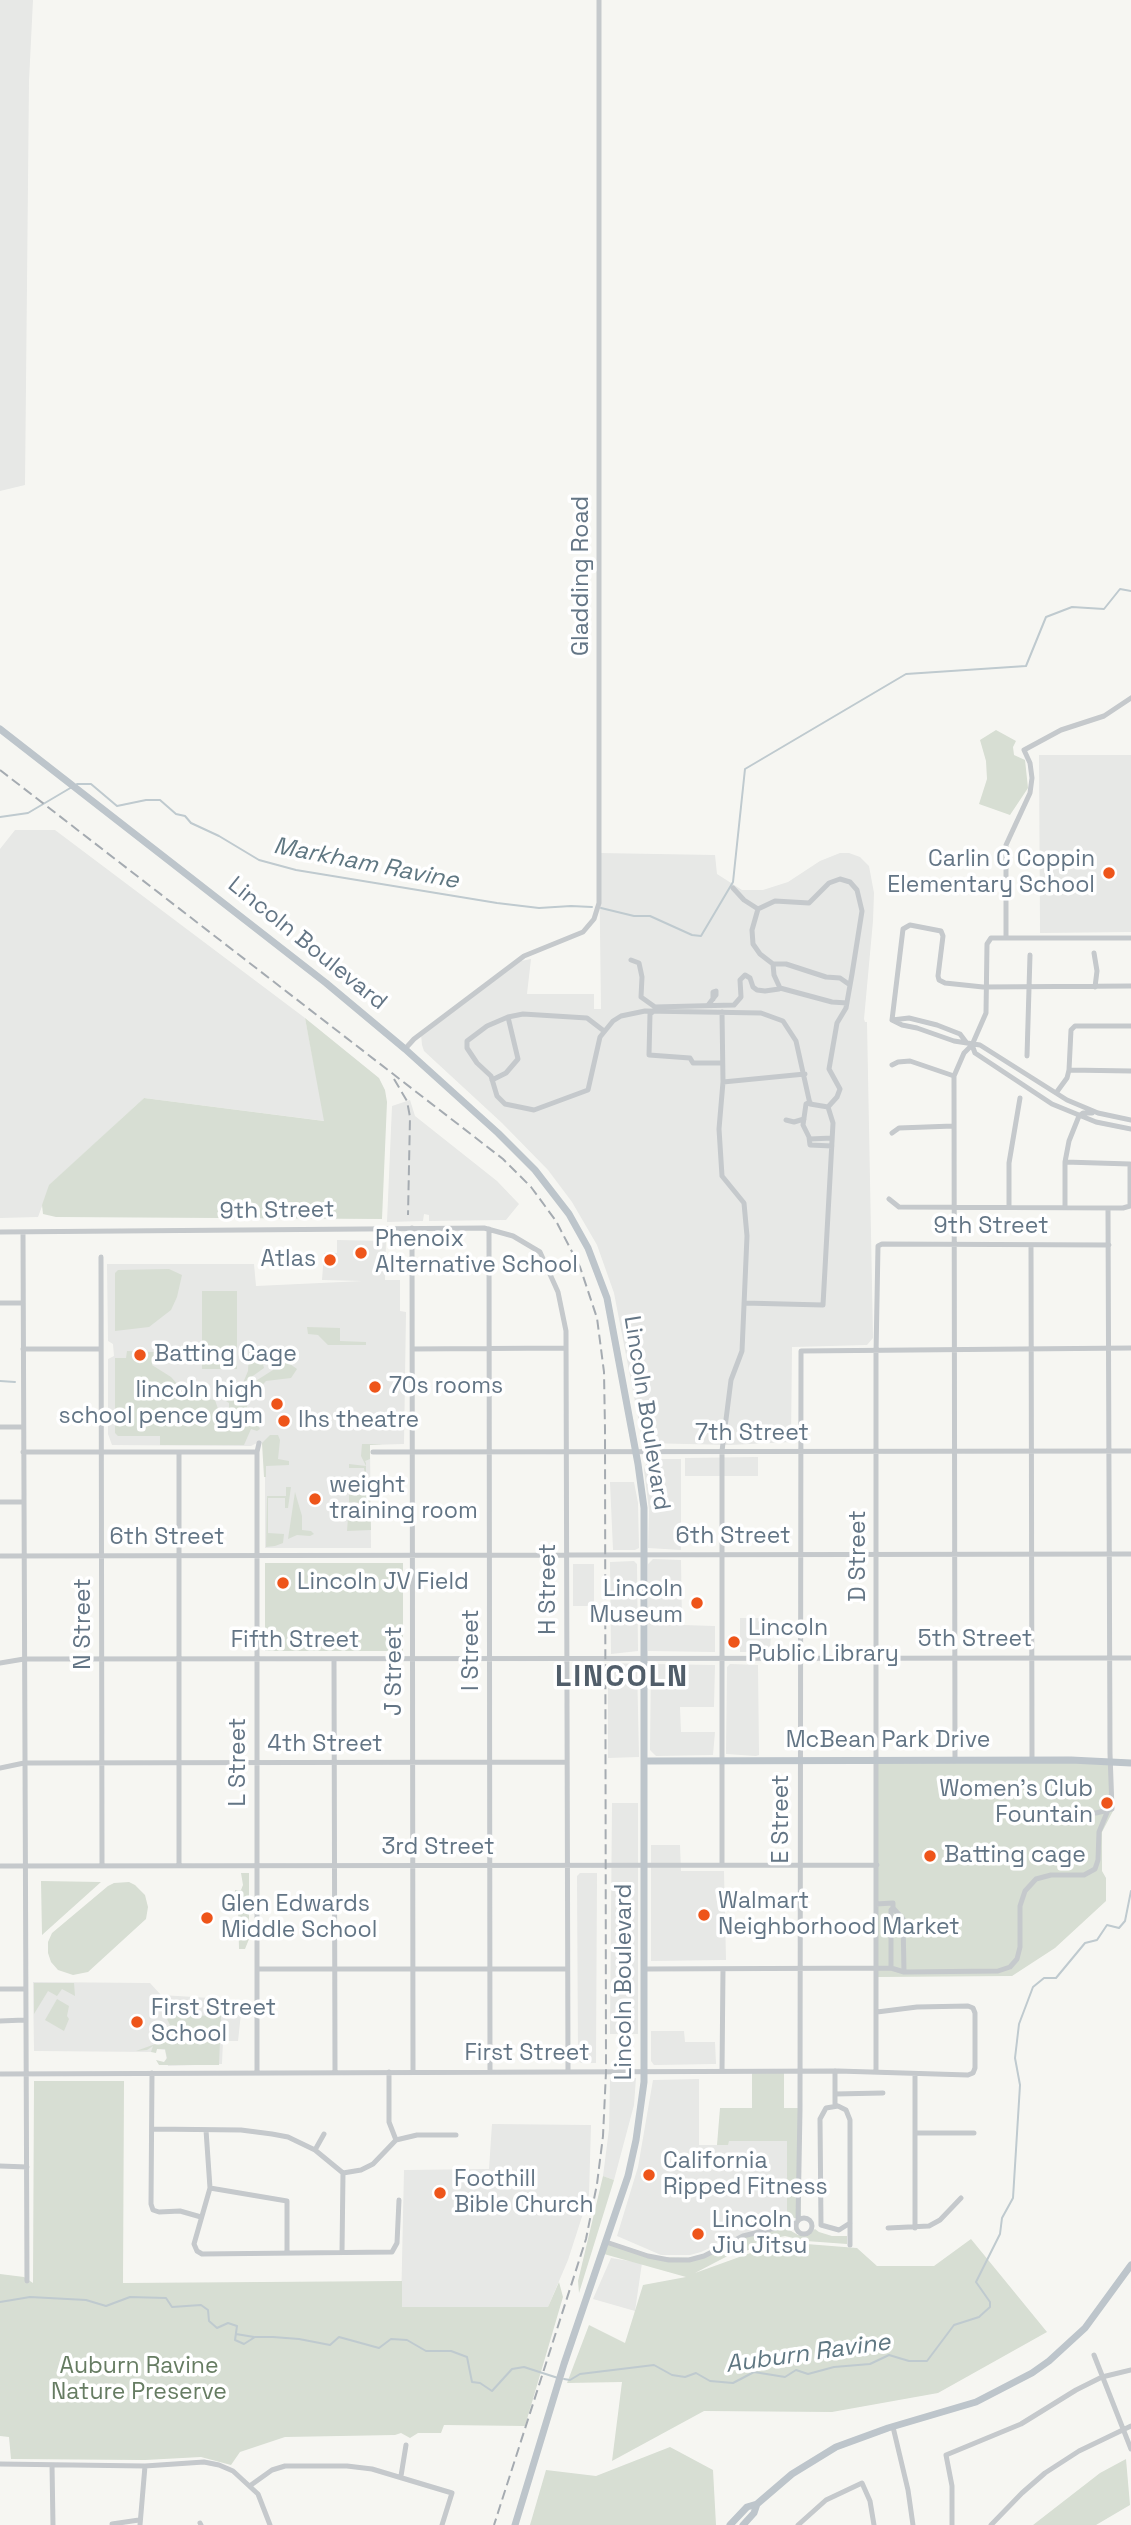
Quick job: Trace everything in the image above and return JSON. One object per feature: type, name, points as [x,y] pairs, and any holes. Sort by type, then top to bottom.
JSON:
[{"type":"main road","name":"Lincoln Boulevard","points":[[0,729],[287,951],[405,1049],[535,1170],[557,1197],[579,1232],[595,1265],[609,1307],[643,1493],[645,2072],[641,2114],[631,2165],[556,2388],[515,2525]]},
{"type":"main road","name":"McBean Park Drive","points":[[644,1761],[1032,1760],[1131,1763]]},
{"type":"main road","points":[[730,2525],[747,2507],[757,2504],[792,2474],[836,2446],[976,2402],[1009,2386],[1049,2361],[1085,2328],[1131,2266]]},
{"type":"main road","points":[[746,2522],[754,2513],[757,2504]]},
{"type":"street","name":"Gladding Road","points":[[405,1049],[414,1039],[524,956],[583,932],[594,919],[599,903],[599,0]]},
{"type":"street","points":[[1006,938],[1006,845],[1030,793],[1032,778],[1030,763],[1024,750],[1061,730],[1104,716],[1131,698]]},
{"type":"street","points":[[828,1107],[840,1089],[829,1069],[837,1023],[844,1015],[847,1003],[850,985],[862,904],[854,885],[840,879],[829,883],[810,902],[775,901],[758,909],[752,930],[753,944],[760,954],[773,964],[786,964],[840,978],[850,985]]},
{"type":"street","points":[[733,888],[744,900],[758,909]]},
{"type":"street","points":[[1098,1113],[1056,1093],[981,1045],[954,1041],[917,1028],[902,1026],[892,1020],[903,929],[905,926],[941,931],[943,936],[939,980],[956,985],[1131,986]]},
{"type":"street","points":[[955,1760],[954,1076],[986,1013],[987,944],[991,937],[1131,938]]},
{"type":"street","points":[[1094,953],[1096,987]]},
{"type":"street","points":[[1027,1056],[1030,955]]},
{"type":"street","points":[[631,960],[639,963],[642,977],[641,998],[655,1009],[761,1013],[783,1021],[796,1041],[810,1104],[828,1107]]},
{"type":"street","points":[[773,964],[774,975],[780,988]]},
{"type":"street","points":[[604,1031],[587,1018],[549,1015],[508,1017],[486,1026],[467,1041],[467,1048],[492,1080],[497,1096],[505,1104],[534,1110],[588,1090],[596,1050],[604,1031],[621,1016],[711,1001],[731,1005],[737,1003],[742,995],[740,980],[745,975],[750,978],[753,987],[759,990],[780,988],[832,1002],[847,1003]]},
{"type":"street","points":[[655,1009],[650,1014],[649,1055],[691,1058],[694,1063],[722,1063]]},
{"type":"street","points":[[722,1012],[723,1082],[719,1129],[722,1175],[744,1203],[747,1236],[742,1351],[731,1380],[722,1451],[722,1865]]},
{"type":"street","points":[[492,1080],[506,1073],[516,1063],[517,1054],[508,1017]]},
{"type":"street","points":[[1056,1093],[1067,1078],[1071,1030],[1075,1026],[1131,1026]]},
{"type":"street","points":[[969,1043],[975,1054],[1052,1104],[1079,1116],[1131,1129]]},
{"type":"street","points":[[510,1057],[516,1063]]},
{"type":"street","points":[[892,1065],[910,1061],[954,1076]]},
{"type":"street","points":[[1069,1070],[1131,1071]]},
{"type":"street","points":[[723,1082],[805,1074]]},
{"type":"street","points":[[1009,1208],[1009,1163],[1020,1098]]},
{"type":"street","points":[[810,1102],[806,1104],[803,1125],[811,1146],[832,1146]]},
{"type":"street","points":[[744,1303],[823,1305],[833,1123],[828,1107]]},
{"type":"street","points":[[1065,1207],[1065,1162],[1069,1141],[1079,1116],[1083,1113],[1098,1113],[1131,1120]]},
{"type":"street","points":[[786,1120],[794,1122],[804,1119]]},
{"type":"street","points":[[892,1133],[899,1128],[953,1126]]},
{"type":"street","points":[[810,1139],[832,1138]]},
{"type":"street","points":[[890,1199],[899,1207],[1108,1209],[1130,1206],[1130,1164],[1065,1162]]},
{"type":"street","points":[[645,1969],[891,1968],[904,1972],[998,1971],[1010,1967],[1017,1959],[1020,1947],[1020,1906],[1025,1891],[1036,1879],[1051,1875],[1084,1875],[1095,1869],[1099,1832],[1112,1812],[1108,1209]]},
{"type":"street","name":"J Street","points":[[412,1228],[413,2072]]},
{"type":"street","name":"9th Street","points":[[0,1232],[489,1229],[504,1232],[528,1243]]},
{"type":"street","name":"I Street","points":[[489,1229],[490,2072]]},
{"type":"street","points":[[23,1232],[27,2281]]},
{"type":"street","name":"H Street","points":[[528,1243],[540,1252],[545,1260],[558,1292],[565,1320],[568,2072]]},
{"type":"street","name":"9th Street","points":[[878,1251],[878,1246],[882,1244],[1109,1245]]},
{"type":"street","points":[[1031,1245],[1032,1760]]},
{"type":"street","name":"D Street","points":[[876,2072],[878,1251]]},
{"type":"street","name":"N Street","points":[[101,1257],[102,1865]]},
{"type":"street","points":[[0,1303],[23,1303]]},
{"type":"street","points":[[412,1349],[566,1348]]},
{"type":"street","points":[[877,1348],[1131,1348]]},
{"type":"street","name":"E Street","points":[[797,2231],[800,2203],[801,1350],[877,1348]]},
{"type":"street","points":[[23,1349],[101,1349]]},
{"type":"street","points":[[0,1427],[23,1427]]},
{"type":"street","name":"L Street","points":[[257,2072],[259,1443]]},
{"type":"street","name":"7th Street","points":[[373,1452],[1131,1451]]},
{"type":"street","points":[[23,1452],[257,1452]]},
{"type":"street","points":[[179,1452],[180,1866]]},
{"type":"street","points":[[0,1502],[23,1502]]},
{"type":"street","name":"6th Street","points":[[0,1556],[1131,1554]]},
{"type":"street","name":"5th Street","points":[[566,1658],[1131,1658]]},
{"type":"street","name":"Fifth Street","points":[[24,1659],[566,1658]]},
{"type":"street","points":[[0,1663],[24,1659]]},
{"type":"street","points":[[334,1659],[335,2072]]},
{"type":"street","name":"4th Street","points":[[0,1768],[24,1763],[102,1762],[567,1762]]},
{"type":"street","points":[[1072,1814],[1112,1812]]},
{"type":"street","name":"3rd Street","points":[[0,1866],[877,1865]]},
{"type":"street","points":[[876,1904],[893,1903],[893,1908],[903,1919],[904,1972]]},
{"type":"street","points":[[891,1968],[893,1908]]},
{"type":"street","points":[[257,1969],[567,1969]]},
{"type":"street","points":[[722,2071],[723,1969]]},
{"type":"street","points":[[0,1989],[24,1989]]},
{"type":"street","name":"First Street","points":[[0,2074],[722,2071],[973,2073],[973,2008],[917,2007],[877,2012]]},
{"type":"street","points":[[0,2021],[24,2020]]},
{"type":"street","points":[[835,2071],[835,2105]]},
{"type":"street","points":[[389,2072],[389,2122],[396,2140]]},
{"type":"street","points":[[152,2073],[153,2210],[180,2211],[201,2217]]},
{"type":"street","points":[[915,2074],[915,2228]]},
{"type":"street","points":[[835,2094],[883,2093]]},
{"type":"street","points":[[821,2225],[820,2119],[824,2110],[835,2105],[846,2110],[850,2120],[850,2245]]},
{"type":"street","points":[[152,2129],[241,2130],[288,2137],[315,2150],[343,2173],[361,2170],[373,2164],[396,2140],[417,2135],[456,2135]]},
{"type":"street","points":[[205,2130],[210,2188],[194,2244],[202,2254],[392,2252],[397,2243],[399,2200]]},
{"type":"street","points":[[915,2133],[974,2133]]},
{"type":"street","points":[[315,2150],[324,2134]]},
{"type":"street","points":[[0,2166],[27,2167]]},
{"type":"street","points":[[342,2252],[343,2173]]},
{"type":"street","points":[[210,2188],[287,2201],[287,2253]]},
{"type":"street","points":[[888,2228],[929,2226],[940,2220],[961,2198]]},
{"type":"street","name":"E Street","points":[[800,2203],[810,2223]]},
{"type":"street","points":[[606,2242],[648,2256],[689,2260],[704,2256],[743,2236],[797,2222],[839,2230],[850,2223]]},
{"type":"street","points":[[779,2228],[804,2235],[810,2223]]},
{"type":"street","points":[[1094,2355],[1131,2449]]},
{"type":"street","points":[[952,2525],[952,2486],[946,2455],[1021,2424],[1102,2377],[1131,2370]]},
{"type":"street","points":[[991,2525],[1045,2473],[1079,2451],[1131,2426]]},
{"type":"street","points":[[893,2427],[913,2525]]},
{"type":"street","points":[[401,2476],[407,2445]]},
{"type":"street","points":[[0,2464],[145,2466],[188,2462],[219,2465],[233,2470],[251,2485],[264,2505],[270,2525]]},
{"type":"street","points":[[52,2465],[53,2525]]},
{"type":"street","points":[[112,2524],[140,2522],[145,2466]]},
{"type":"street","points":[[251,2485],[272,2470],[285,2466],[347,2466],[401,2476],[452,2493],[442,2525]]},
{"type":"street","points":[[798,2525],[826,2500],[862,2483],[870,2501],[874,2525]]},
{"type":"shaded area","points":[[0,0],[33,0],[29,81],[25,485],[0,491]]},
{"type":"shaded area","points":[[1039,755],[1131,755],[1131,932],[1040,933]]},
{"type":"shaded area","points":[[15,830],[55,830],[305,1018],[325,1121],[144,1098],[50,1185],[38,1217],[0,1218],[0,849]]},
{"type":"shaded area","points":[[599,853],[715,855],[717,874],[742,890],[763,890],[788,882],[820,861],[840,853],[860,857],[869,866],[874,893],[864,1019],[867,1022],[873,1338],[867,1345],[792,1347],[791,1442],[730,1445],[643,1443],[614,1293],[597,1245],[572,1202],[548,1170],[424,1051],[422,1045],[421,1034],[516,962],[531,959],[527,994],[594,994],[594,1009],[601,1009]]},
{"type":"shaded area","points":[[410,1100],[415,1116],[497,1181],[519,1204],[506,1220],[429,1221],[429,1215],[424,1214],[423,1221],[387,1222],[392,1106]]},
{"type":"shaded area","points":[[337,1240],[386,1241],[385,1280],[400,1280],[400,1311],[406,1312],[404,1444],[370,1445],[371,1548],[265,1548],[265,1443],[251,1446],[112,1445],[108,1434],[108,1359],[114,1356],[113,1344],[108,1341],[107,1264],[254,1264],[256,1286],[363,1281],[322,1280],[324,1253],[337,1253]]},
{"type":"shaded area","points":[[758,1457],[758,1476],[685,1476],[685,1458]]},
{"type":"shaded area","points":[[681,1459],[681,1550],[648,1548],[649,1510],[644,1470],[647,1461]]},
{"type":"shaded area","points":[[610,1482],[634,1482],[638,1503],[639,1548],[635,1550],[613,1550]]},
{"type":"shaded area","points":[[653,1559],[681,1560],[682,1625],[715,1626],[715,1652],[648,1651],[648,1564]]},
{"type":"shaded area","points":[[634,1561],[637,1564],[638,1651],[611,1654],[610,1562]]},
{"type":"shaded area","points":[[573,1564],[594,1564],[594,1606],[573,1606]]},
{"type":"shaded area","points":[[740,1618],[760,1618],[760,1632],[771,1632],[770,1652],[740,1652]]},
{"type":"shaded area","points":[[637,1664],[639,1757],[608,1758],[608,1665]]},
{"type":"shaded area","points":[[651,1664],[715,1665],[714,1707],[680,1707],[681,1732],[715,1732],[713,1755],[656,1756],[650,1750]]},
{"type":"shaded area","points":[[730,1664],[758,1665],[759,1755],[756,1756],[726,1754],[727,1667]]},
{"type":"shaded area","points":[[612,1803],[638,1803],[638,2034],[610,2034]]},
{"type":"shaded area","points":[[651,1845],[680,1845],[681,1871],[724,1871],[726,1960],[651,1961]]},
{"type":"shaded area","points":[[580,1873],[597,1873],[596,2063],[581,2063],[578,2060],[577,1876]]},
{"type":"shaded area","name":"First Street School","points":[[33,1982],[150,1983],[161,1995],[210,1998],[211,2004],[242,2004],[238,2041],[223,2041],[222,2064],[168,2066],[165,2050],[157,2049],[155,2052],[34,2051]]},
{"type":"shaded area","points":[[651,2031],[684,2031],[685,2042],[715,2042],[716,2064],[654,2065],[651,2061]]},
{"type":"shaded area","points":[[610,2078],[636,2078],[634,2105],[614,2180],[603,2176],[609,2129]]},
{"type":"shaded area","points":[[699,2079],[699,2145],[728,2145],[728,2141],[787,2141],[787,2226],[764,2229],[729,2239],[690,2255],[661,2255],[617,2236],[638,2167],[653,2080]]},
{"type":"shaded area","points":[[492,2124],[591,2125],[589,2195],[568,2260],[548,2307],[401,2307],[404,2170],[489,2169]]},
{"type":"shaded area","points":[[611,2258],[642,2263],[635,2311],[593,2299]]},
{"type":"green space","points":[[996,730],[1016,741],[1013,747],[1014,755],[1025,760],[1028,788],[1010,815],[979,804],[987,779],[986,761],[980,740]]},
{"type":"green space","points":[[305,1018],[379,1078],[385,1090],[387,1102],[382,1219],[56,1217],[43,1214],[42,1205],[49,1185],[144,1098],[324,1121]]},
{"type":"green space","points":[[169,1269],[182,1275],[171,1310],[149,1327],[115,1331],[115,1273],[118,1270]]},
{"type":"green space","points":[[202,1291],[237,1291],[237,1369],[202,1369]]},
{"type":"green space","points":[[307,1327],[340,1328],[340,1341],[366,1342],[366,1345],[328,1345],[318,1335],[308,1334]]},
{"type":"green space","points":[[127,1351],[154,1352],[152,1365],[171,1377],[185,1393],[197,1393],[204,1396],[204,1399],[215,1400],[218,1409],[229,1408],[226,1401],[242,1400],[242,1397],[232,1396],[273,1370],[271,1360],[287,1356],[290,1364],[297,1369],[291,1378],[266,1381],[257,1391],[247,1395],[246,1404],[260,1429],[251,1429],[244,1445],[160,1445],[160,1436],[118,1436],[115,1433],[115,1358],[126,1358]]},
{"type":"green space","points":[[249,1351],[260,1353],[264,1368],[243,1383],[248,1371]]},
{"type":"green space","points":[[270,1435],[278,1435],[278,1459],[289,1461],[289,1465],[266,1466],[264,1477],[262,1443]]},
{"type":"green space","points":[[362,1444],[383,1444],[370,1445],[370,1459],[365,1461],[366,1466],[361,1456]]},
{"type":"green space","points":[[349,1464],[366,1466],[366,1479],[370,1479],[367,1486],[349,1486],[349,1479],[365,1478],[364,1468],[349,1468]]},
{"type":"green space","points":[[286,1487],[291,1487],[288,1508],[285,1508],[285,1498],[268,1498],[268,1533],[284,1534],[283,1543],[266,1547],[267,1496],[286,1496]]},
{"type":"green space","points":[[295,1492],[302,1516],[302,1530],[314,1534],[297,1535],[288,1539]]},
{"type":"green space","points":[[349,1495],[370,1495],[371,1530],[347,1531],[348,1518],[362,1518],[362,1503],[349,1502]]},
{"type":"green space","points":[[265,1563],[403,1563],[403,1651],[265,1651]]},
{"type":"green space","points":[[878,1763],[1111,1763],[1113,1811],[1102,1832],[1102,1871],[1106,1878],[1106,1901],[1055,1948],[1012,1976],[878,1977]]},
{"type":"green space","points":[[241,1873],[249,1873],[249,1939],[245,1949],[239,1949],[238,1904],[235,1893],[235,1890],[241,1890],[243,1885]]},
{"type":"green space","points":[[41,1881],[101,1882],[42,1935]]},
{"type":"green space","points":[[129,1882],[145,1895],[148,1907],[146,1919],[88,1972],[73,1975],[58,1970],[48,1953],[48,1942],[52,1933],[108,1886]]},
{"type":"green space","points":[[34,1983],[74,1983],[75,1996],[62,1989],[57,1996],[48,1991],[34,2014]]},
{"type":"green space","points":[[171,1997],[169,2006],[172,2015],[221,2016],[219,2065],[159,2065],[156,2060],[164,2062],[167,2058],[165,2049],[151,2052],[153,2046],[147,2050],[136,2051],[169,2039],[164,2029],[170,2025],[157,1998]]},
{"type":"green space","points":[[57,1999],[69,2006],[69,2019],[64,2031],[45,2020]]},
{"type":"green space","points":[[752,2073],[784,2073],[784,2108],[799,2108],[801,2218],[787,2218],[787,2141],[729,2141],[728,2145],[717,2145],[720,2108],[752,2108]]},
{"type":"green space","name":"Auburn Ravine Nature Preserve","points":[[34,2081],[124,2081],[123,2283],[402,2281],[402,2307],[548,2307],[559,2282],[563,2297],[525,2426],[444,2425],[441,2433],[418,2433],[410,2438],[401,2433],[285,2437],[240,2452],[231,2465],[201,2457],[145,2460],[11,2459],[9,2437],[0,2436],[0,2274],[24,2277],[33,2283]]},
{"type":"green space","points":[[603,2176],[614,2180],[579,2293],[578,2281]]},
{"type":"green space","points":[[786,2228],[798,2235],[808,2235],[815,2229],[832,2236],[847,2236],[847,2244],[806,2241],[785,2236],[757,2242],[755,2247],[746,2251],[741,2249],[695,2273],[781,2242],[857,2248],[877,2266],[934,2266],[971,2239],[1047,2332],[938,2393],[832,2412],[704,2411],[612,2461],[622,2382],[567,2383],[589,2325],[625,2343],[643,2285],[686,2277],[604,2254],[607,2244],[648,2257],[701,2258],[739,2239]]},
{"type":"green space","points":[[670,2447],[713,2470],[716,2525],[530,2525],[546,2470],[596,2476]]},
{"type":"green space","points":[[1126,2459],[1130,2505],[1096,2525],[1033,2525],[1100,2473]]},
{"type":"waterway","name":"Markham Ravine","points":[[601,908],[634,916],[650,916],[692,935],[701,936],[733,882],[745,769],[906,674],[1026,666],[1046,617],[1072,607],[1104,609],[1120,589],[1131,591]]},
{"type":"waterway","name":"Markham Ravine","points":[[77,784],[91,784],[117,806],[160,800],[176,814],[185,816],[191,823],[259,860],[296,870],[497,903],[539,908],[592,907]]},
{"type":"waterway","name":"Markham Ravine","points":[[0,817],[28,813],[72,787]]},
{"type":"waterway","points":[[0,1381],[15,1382]]},
{"type":"waterway","name":"Auburn Ravine","points":[[564,2379],[570,2380],[580,2374],[654,2365],[672,2375],[685,2377],[696,2373],[710,2381],[733,2383],[754,2372],[785,2377],[796,2370],[808,2374],[834,2367],[870,2364],[889,2355],[909,2361],[927,2361],[954,2325],[979,2317],[990,2307],[990,2302],[976,2282],[1000,2234],[1002,2218],[1013,2198],[1020,2085],[1015,2058],[1019,2024],[1033,1987],[1044,1978],[1056,1978],[1085,1943],[1097,1940],[1107,1925],[1119,1928],[1125,1921],[1131,1891]]},
{"type":"waterway","name":"Auburn Ravine","points":[[0,2302],[30,2297],[86,2300],[106,2306],[130,2297],[166,2298],[172,2307],[201,2305],[208,2310],[209,2321],[217,2328],[228,2323],[237,2326],[235,2340],[244,2344],[255,2337],[273,2337],[330,2345],[339,2337],[379,2348],[391,2339],[407,2340],[426,2351],[451,2351],[467,2357],[472,2382],[480,2383],[492,2391],[512,2369],[524,2367],[558,2378]]},
{"type":"waterway","points":[[236,2334],[254,2337]]},
{"type":"railway","points":[[0,770],[503,1159],[531,1187],[556,1221],[580,1267],[597,1318],[604,1372],[605,1429],[606,2072],[603,2136],[586,2239],[494,2525]]},
{"type":"railway","points":[[394,1079],[407,1101],[410,1117],[408,1215]]},
{"type":"place","name":"Carlin C Coppin Elementary School","points":[[1109,873]]},
{"type":"place","name":"Phenoix Alternative School","points":[[361,1253]]},
{"type":"place","name":"Atlas","points":[[330,1260]]},
{"type":"place","name":"Batting Cage","points":[[140,1355]]},
{"type":"place","name":"70s rooms","points":[[375,1387]]},
{"type":"place","name":"lincoln high school pence gym","points":[[277,1404]]},
{"type":"place","name":"lhs theatre","points":[[284,1421]]},
{"type":"place","name":"weight training room","points":[[315,1499]]},
{"type":"place","name":"Lincoln JV Field","points":[[283,1583]]},
{"type":"place","name":"Lincoln Museum","points":[[697,1603]]},
{"type":"place","name":"Lincoln Public Library","points":[[734,1642]]},
{"type":"place","name":"Women's Club Fountain","points":[[1107,1803]]},
{"type":"place","name":"Batting cage","points":[[930,1856]]},
{"type":"place","name":"Walmart Neighborhood Market","points":[[704,1915]]},
{"type":"place","name":"Glen Edwards Middle School","points":[[207,1918]]},
{"type":"place","name":"First Street School","points":[[137,2022]]},
{"type":"place","name":"California Ripped Fitness","points":[[649,2175]]},
{"type":"place","name":"Foothill Bible Church","points":[[440,2193]]},
{"type":"place","name":"Lincoln Jiu Jitsu","points":[[698,2234]]},
{"type":"district","name":"LINCOLN","points":[[622,1678]]}]
